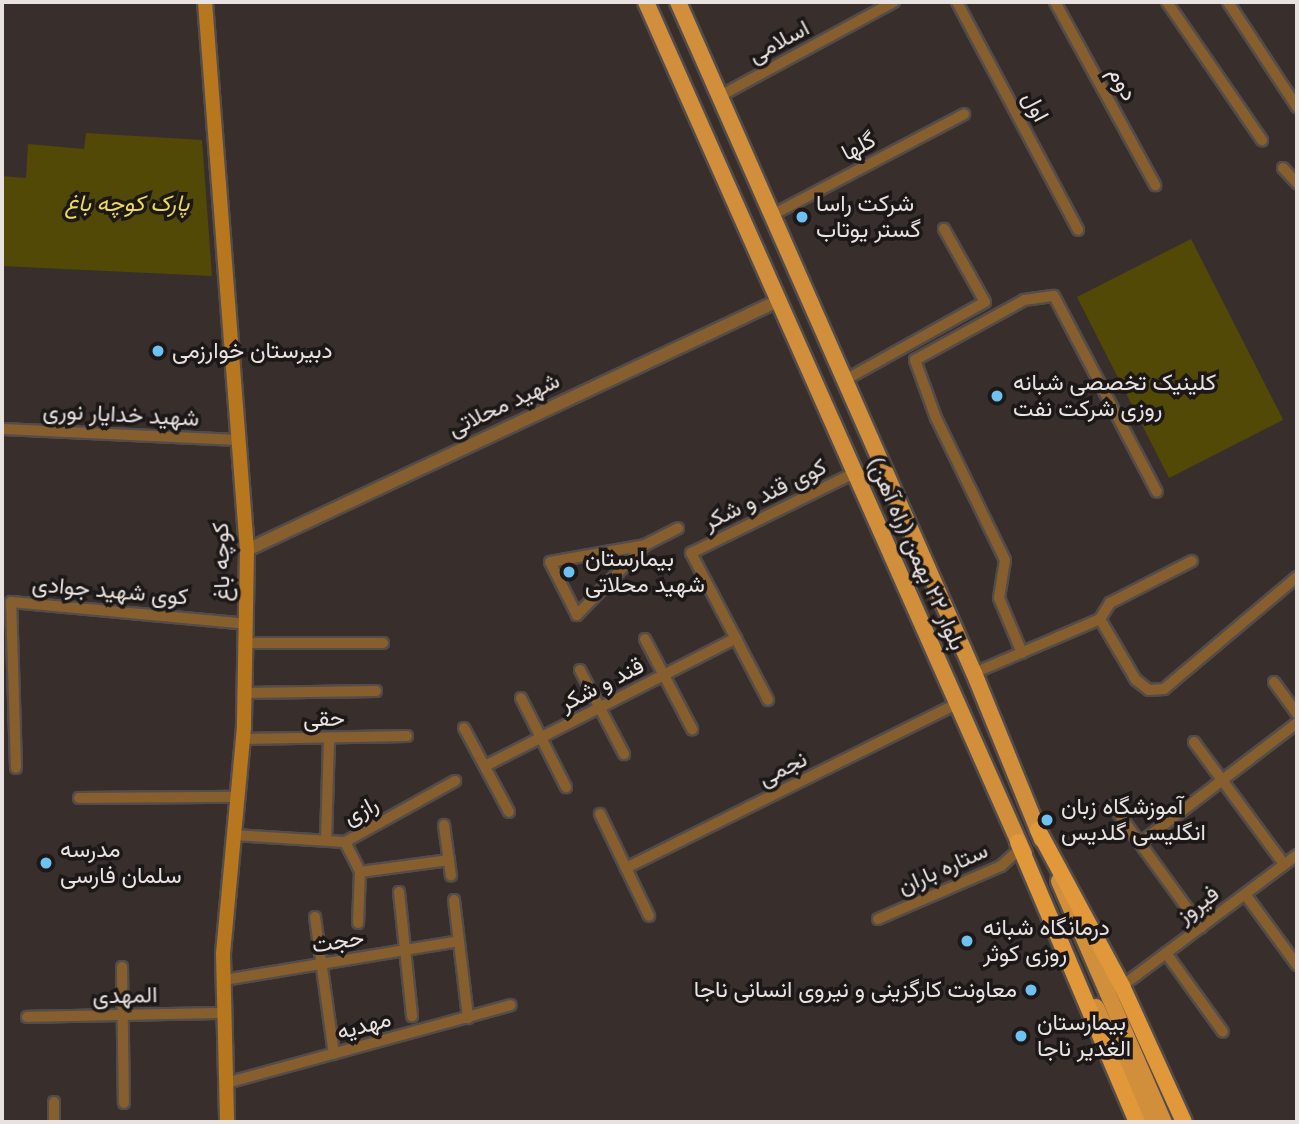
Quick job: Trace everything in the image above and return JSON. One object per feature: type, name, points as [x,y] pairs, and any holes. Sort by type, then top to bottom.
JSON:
[{"type":"highway","points":[[1038,830],[1122,986],[1184,1122]]},
{"type":"highway","points":[[1019,846],[1136,1122]]},
{"type":"main road","name":"کوچه باغ","points":[[205,2],[247,550],[243,739],[224,980],[227,1122]]},
{"type":"main road","name":"بلوار ۲۲ بهمن (راه آهن)","points":[[646,2],[780,300],[1019,846],[1057,919],[1148,1122]]},
{"type":"main road","name":"بلوار ۲۲ بهمن (راه آهن)","points":[[678,2],[974,673],[1038,830],[1164,1122]]},
{"type":"street","name":"اسلامی","points":[[720,96],[894,2]]},
{"type":"street","name":"اول","points":[[957,2],[1078,230]]},
{"type":"street","name":"دوم","points":[[1055,2],[1155,185]]},
{"type":"street","points":[[1167,2],[1262,140]]},
{"type":"street","points":[[1228,2],[1297,107]]},
{"type":"street","name":"گلها","points":[[772,215],[964,114]]},
{"type":"street","points":[[1283,168],[1297,183]]},
{"type":"street","points":[[845,380],[985,302],[944,229]]},
{"type":"street","points":[[1021,653],[999,598],[1005,560],[936,418],[915,360],[1024,300],[1054,296],[1157,492]]},
{"type":"street","name":"شهید محلاتی","points":[[247,550],[780,300]]},
{"type":"street","name":"شهید خدایار نوری","points":[[2,429],[238,440]]},
{"type":"street","name":"کوی قند و شکر","points":[[736,638],[691,553],[856,472]]},
{"type":"street","points":[[645,545],[577,615],[550,562],[645,545],[678,528]]},
{"type":"street","points":[[974,673],[1100,619],[1110,603],[1192,561]]},
{"type":"street","points":[[1100,619],[1136,680],[1149,690],[1164,689],[1297,577]]},
{"type":"street","name":"کوی شهید جوادی","points":[[16,768],[11,602],[246,624]]},
{"type":"street","points":[[736,638],[768,699]]},
{"type":"street","name":"قند و شکر","points":[[485,766],[736,638]]},
{"type":"street","points":[[645,639],[692,729]]},
{"type":"street","points":[[245,643],[383,643]]},
{"type":"street","points":[[580,670],[624,754]]},
{"type":"street","points":[[1273,682],[1297,714]]},
{"type":"street","points":[[244,693],[376,691]]},
{"type":"street","points":[[521,698],[566,788]]},
{"type":"street","name":"نجمی","points":[[626,868],[957,704]]},
{"type":"street","points":[[1140,844],[1297,723]]},
{"type":"street","points":[[464,728],[509,812]]},
{"type":"street","name":"حقی","points":[[243,739],[407,736]]},
{"type":"street","points":[[326,840],[329,738]]},
{"type":"street","points":[[1194,742],[1284,864]]},
{"type":"street","name":"رازی","points":[[234,835],[345,842],[455,781]]},
{"type":"street","points":[[79,798],[237,797]]},
{"type":"street","points":[[1113,806],[1201,927]]},
{"type":"street","points":[[600,814],[649,916]]},
{"type":"street","points":[[444,825],[451,876]]},
{"type":"street","points":[[345,842],[360,872],[358,923]]},
{"type":"street","name":"ستاره باران","points":[[878,919],[1001,866],[1019,846]]},
{"type":"street","name":"فیروز","points":[[1122,986],[1297,855]]},
{"type":"street","points":[[360,872],[449,860]]},
{"type":"street","points":[[399,892],[412,1016]]},
{"type":"street","points":[[1245,894],[1297,965]]},
{"type":"street","points":[[454,900],[468,1018]]},
{"type":"street","points":[[315,916],[334,1054]]},
{"type":"street","name":"حجت","points":[[224,980],[458,941]]},
{"type":"street","points":[[1166,953],[1223,1032]]},
{"type":"street","points":[[122,967],[124,1103]]},
{"type":"street","name":"مهدیه","points":[[226,1083],[510,1005]]},
{"type":"street","name":"المهدی","points":[[27,1017],[225,1013]]},
{"type":"street","points":[[54,1102],[54,1122]]},
{"type":"green space","name":"پارک کوچه باغ","points":[[86,133],[202,140],[212,276],[2,266],[2,176],[26,178],[28,144],[84,149]]},
{"type":"green space","points":[[1191,239],[1283,420],[1169,478],[1077,297]]},
{"type":"place","name":"شرکت راسا گستر یوتاب","points":[[802,217]]},
{"type":"place","name":"دبیرستان خوارزمی","points":[[158,351]]},
{"type":"place","name":"کلینیک تخصصی شبانه روزی شرکت نفت","points":[[997,396]]},
{"type":"place","name":"بیمارستان شهید محلاتی","points":[[569,572]]},
{"type":"place","name":"آموزشگاه زبان انگلیسی گلدیس","points":[[1047,820]]},
{"type":"place","name":"مدرسه سلمان فارسی","points":[[46,863]]},
{"type":"place","name":"درمانگاه شبانه روزی کوثر","points":[[967,941]]},
{"type":"place","name":"معاونت کارگزینی و نیروی انسانی ناجا","points":[[1031,990]]},
{"type":"place","name":"بیمارستان الغدیر ناجا","points":[[1021,1036]]}]
